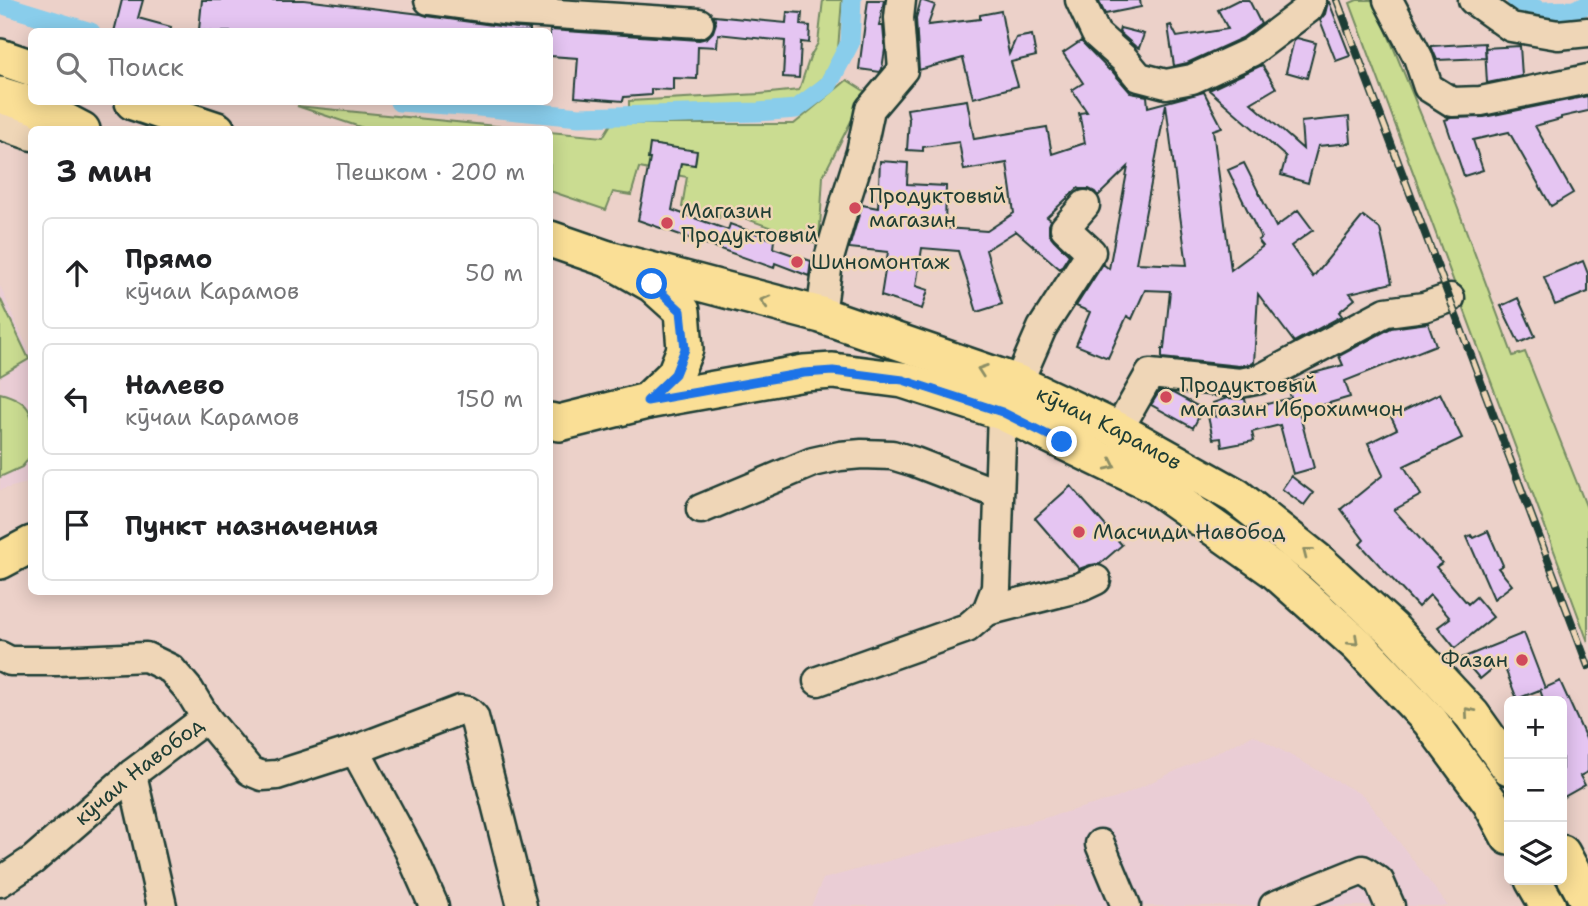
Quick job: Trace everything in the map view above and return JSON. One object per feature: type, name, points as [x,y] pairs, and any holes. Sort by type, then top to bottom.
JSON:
[{"type":"main road","points":[[0,57],[28,67]]},
{"type":"main road","points":[[0,95],[28,104]]},
{"type":"main road","points":[[30,105],[74,126]]},
{"type":"main road","points":[[142,105],[205,126]]},
{"type":"main road","name":"кӯчаи Карамов","points":[[553,240],[608,259],[821,316],[1010,397],[1118,429],[1236,496],[1320,563],[1392,629],[1472,715],[1504,760]]},
{"type":"main road","name":"кӯчаи Карамов","points":[[608,259],[652,284],[681,311],[685,349],[675,374],[647,401]]},
{"type":"main road","name":"кӯчаи Карамов","points":[[553,423],[647,401],[804,373],[833,371],[1010,397],[1155,486],[1275,571],[1358,645],[1430,721],[1490,802],[1504,828]]},
{"type":"main road","points":[[0,561],[28,546]]},
{"type":"main road","points":[[0,561],[28,559]]},
{"type":"main road","points":[[1567,862],[1588,901]]},
{"type":"main road","points":[[1536,885],[1548,906]]},
{"type":"street","points":[[429,0],[698,23]]},
{"type":"street","points":[[821,316],[828,262],[861,152],[870,109],[903,70],[899,18],[901,0]]},
{"type":"street","points":[[1080,0],[1096,34],[1124,59],[1139,77],[1166,85],[1192,79],[1251,52],[1309,8],[1312,0]]},
{"type":"street","points":[[1388,0],[1418,57],[1428,87],[1452,102],[1481,101],[1588,79]]},
{"type":"street","points":[[1473,0],[1511,27],[1558,35],[1588,32]]},
{"type":"street","points":[[0,124],[28,134]]},
{"type":"street","points":[[987,611],[996,588],[998,494],[1010,397],[1042,328],[1091,251],[1065,228],[1085,205]]},
{"type":"street","points":[[1118,429],[1150,374],[1240,383],[1260,379],[1386,312],[1424,307],[1450,298]]},
{"type":"street","points":[[701,509],[813,462],[862,454],[892,455],[998,494]]},
{"type":"street","points":[[818,681],[967,628],[987,611],[1080,587],[1096,580]]},
{"type":"street","points":[[0,656],[9,661],[146,657],[171,669],[189,690],[206,718]]},
{"type":"street","name":"кӯчаи Навобод","points":[[0,882],[33,860],[132,774],[206,718],[250,771],[262,776],[277,775],[355,750],[460,710],[468,711],[474,716],[478,727],[522,906]]},
{"type":"street","points":[[355,750],[408,850],[434,906]]},
{"type":"street","points":[[132,774],[162,906]]},
{"type":"street","points":[[1100,844],[1126,906]]},
{"type":"street","points":[[1274,906],[1363,870],[1379,881],[1390,906]]},
{"type":"shaded area","points":[[0,286],[28,349],[28,483],[0,490]]},
{"type":"shaded area","points":[[1254,735],[1364,796],[1448,906],[811,906],[823,879],[1117,798]]},
{"type":"green space","points":[[823,0],[842,0],[838,49],[822,79],[796,103],[629,111],[629,101],[799,90],[810,57],[818,43]]},
{"type":"green space","points":[[1357,0],[1374,0],[1442,166],[1513,356],[1525,352],[1588,511],[1588,642],[1350,3]]},
{"type":"green space","points":[[847,80],[866,92],[823,176],[819,245],[722,210],[719,218],[682,207],[687,177],[639,168],[631,195],[613,192],[606,210],[553,192],[553,132],[603,137],[611,124],[794,124]]},
{"type":"green space","points":[[297,106],[495,126],[357,126]]},
{"type":"green space","points":[[0,298],[28,360],[0,376]]},
{"type":"green space","points":[[0,393],[13,397],[28,408],[28,460],[22,467],[0,477]]},
{"type":"building","points":[[122,0],[143,0],[138,18],[171,27],[171,28],[115,28]]},
{"type":"building","points":[[202,0],[304,0],[518,28],[199,28]]},
{"type":"building","points":[[868,0],[884,0],[879,26],[883,26],[885,49],[880,72],[859,69]]},
{"type":"building","points":[[921,0],[935,5],[928,25],[980,19],[980,15],[1001,11],[1009,54],[1016,38],[1032,35],[1036,56],[1011,62],[1018,86],[973,98],[963,58],[919,70],[916,18]]},
{"type":"building","points":[[1098,0],[1140,0],[1141,7],[1105,14]]},
{"type":"building","points":[[1238,0],[1249,0],[1261,24],[1242,38],[1187,63],[1174,66],[1168,26],[1171,25],[1177,37],[1228,29],[1218,10]]},
{"type":"building","points":[[1328,2],[1350,56],[1336,61],[1320,20],[1325,14]]},
{"type":"building","points":[[787,12],[802,13],[801,25],[810,26],[809,43],[801,42],[799,78],[783,77],[785,41],[718,34],[717,47],[698,46],[697,79],[673,78],[673,90],[651,89],[651,95],[624,97],[623,101],[575,97],[578,58],[553,56],[553,30],[699,40],[707,38],[713,32],[716,23],[714,16],[786,23]]},
{"type":"building","points":[[1120,28],[1144,34],[1139,48],[1119,32]]},
{"type":"building","points":[[1297,38],[1316,43],[1307,78],[1286,72],[1294,40]]},
{"type":"building","points":[[1081,41],[1131,93],[1147,96],[1148,107],[1204,92],[1222,127],[1213,130],[1231,270],[1263,246],[1228,170],[1244,163],[1276,227],[1298,210],[1313,230],[1291,246],[1313,277],[1363,216],[1380,229],[1392,283],[1350,293],[1355,299],[1339,312],[1342,316],[1294,342],[1258,294],[1254,363],[1239,366],[1162,358],[1170,291],[1145,290],[1132,319],[1127,316],[1108,358],[1076,345],[1090,312],[1076,306],[1103,264],[1109,269],[1128,167],[1098,196],[1089,189],[1078,188],[1047,217],[1051,220],[1049,234],[1069,255],[1060,269],[1016,231],[986,250],[1002,304],[977,312],[958,251],[922,248],[916,286],[928,290],[922,309],[881,296],[888,252],[849,248],[862,205],[878,208],[880,161],[908,163],[907,184],[946,186],[945,228],[987,231],[1014,213],[1007,163],[964,170],[959,142],[923,147],[923,151],[907,150],[907,109],[967,100],[974,139],[1047,127],[1052,154],[1085,143],[1079,113],[1087,112],[1072,90],[1083,83],[1063,53]],"holes":[[[1166,104],[1187,265],[1136,263]]]},
{"type":"building","points":[[1485,43],[1486,58],[1437,60],[1431,46]]},
{"type":"building","points":[[1520,46],[1522,76],[1487,83],[1485,48]]},
{"type":"building","points":[[1262,65],[1276,88],[1251,103],[1303,149],[1301,122],[1349,117],[1351,143],[1318,146],[1308,183],[1281,175],[1286,157],[1209,90]]},
{"type":"building","points":[[1588,96],[1588,111],[1535,126],[1573,193],[1551,206],[1509,132],[1473,140],[1483,170],[1464,176],[1445,120],[1484,117]]},
{"type":"building","points":[[650,144],[697,151],[695,165],[681,163],[672,210],[728,230],[730,224],[774,240],[773,248],[811,261],[809,276],[775,263],[774,268],[638,220],[650,159]]},
{"type":"building","points":[[1583,261],[1588,274],[1588,292],[1555,305],[1544,277]]},
{"type":"building","points":[[1518,298],[1535,336],[1519,343],[1501,306]]},
{"type":"building","points":[[1428,323],[1436,345],[1345,381],[1350,397],[1299,412],[1314,468],[1293,474],[1280,425],[1252,432],[1254,441],[1222,447],[1221,438],[1213,439],[1207,412],[1216,417],[1213,403],[1227,398],[1245,399],[1247,409],[1291,398],[1287,383],[1307,379],[1306,375],[1343,365],[1339,356],[1391,328]]},
{"type":"building","points":[[1159,392],[1173,393],[1203,409],[1193,428],[1151,405]]},
{"type":"building","points":[[1440,393],[1462,438],[1404,466],[1421,495],[1394,510],[1442,563],[1436,567],[1468,604],[1476,597],[1493,617],[1455,648],[1438,627],[1450,618],[1430,595],[1418,607],[1360,544],[1364,540],[1341,509],[1383,475],[1368,443],[1397,429],[1391,417]]},
{"type":"building","points":[[1291,476],[1313,493],[1304,505],[1282,489]]},
{"type":"building","name":"Масчиди Навобод","points":[[1071,486],[1122,545],[1100,564],[1079,569],[1035,518]]},
{"type":"building","points":[[1488,531],[1503,565],[1498,568],[1512,585],[1494,599],[1467,537],[1471,535],[1473,538]]},
{"type":"building","points":[[1524,633],[1545,688],[1560,681],[1567,696],[1542,696],[1542,689],[1524,696],[1516,696],[1502,661],[1480,679],[1462,658]]},
{"type":"building","points":[[1567,696],[1588,743],[1588,772],[1580,776],[1585,785],[1567,795]]},
{"type":"waterway","points":[[447,105],[579,117],[796,109],[828,85],[850,43],[852,0]]},
{"type":"waterway","points":[[1516,0],[1541,11],[1574,10],[1588,4]]},
{"type":"waterway","points":[[0,4],[78,28]]},
{"type":"railway","points":[[1337,0],[1588,666]]},
{"type":"place","name":"Продуктовый магазин","points":[[855,208]]},
{"type":"place","name":"Магазин Продуктовый","points":[[667,223]]},
{"type":"place","name":"Шиномонтаж","points":[[797,262]]},
{"type":"place","name":"Продуктовый магазин Иброхимчон","points":[[1166,397]]},
{"type":"place","name":"Масчиди Навобод","points":[[1079,532]]},
{"type":"place","name":"Фазан","points":[[1522,660]]},
{"type":"route","points":[[652,284],[681,311],[685,349],[675,374],[647,401],[804,373],[833,371],[903,380],[1002,412],[1062,442]]}]
